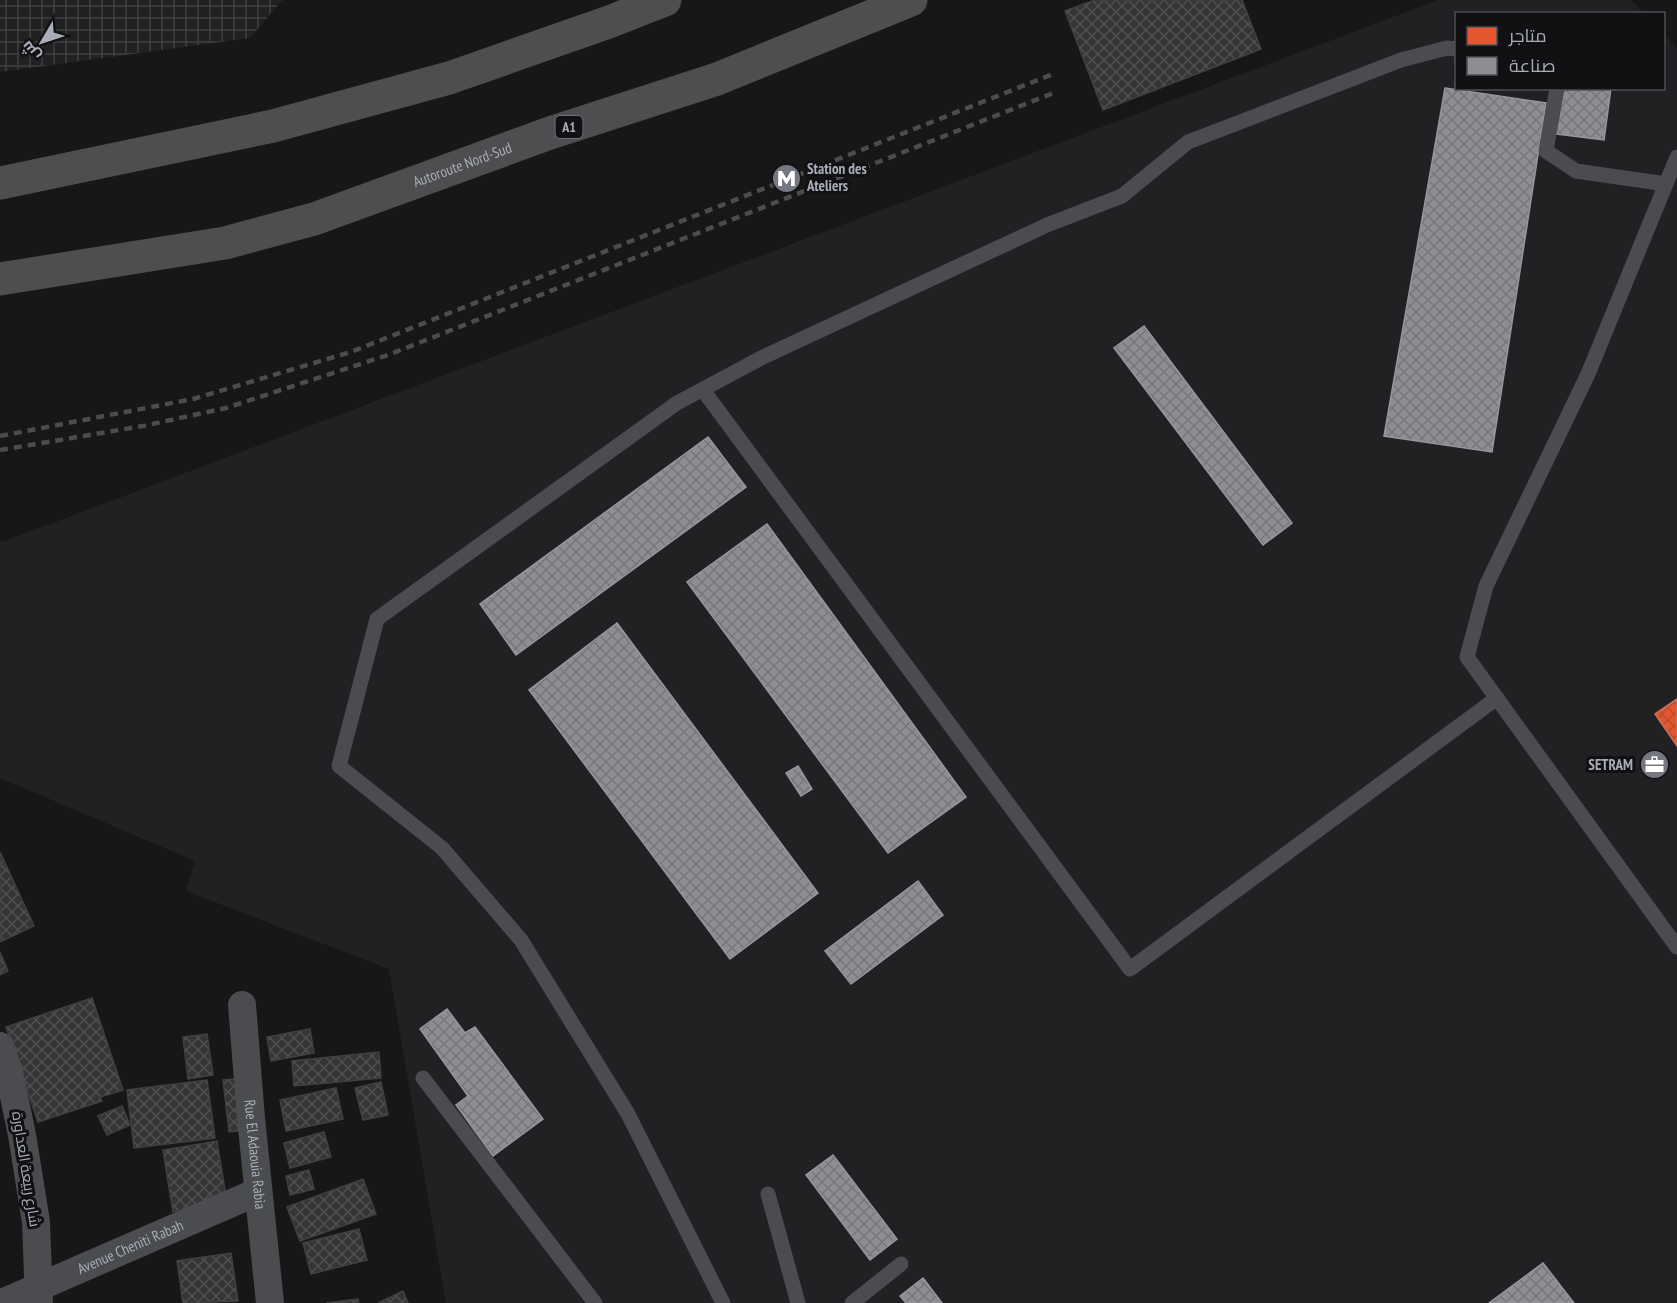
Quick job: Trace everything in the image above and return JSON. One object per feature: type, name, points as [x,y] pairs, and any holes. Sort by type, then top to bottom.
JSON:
[{"type":"highway","points":[[0,183],[295,120],[449,78],[665,0]]},
{"type":"highway","name":"Autoroute Nord-Sud","points":[[0,279],[225,243],[314,219],[550,133],[717,79],[911,0]]},
{"type":"highway","points":[[0,302],[225,243]]},
{"type":"street","name":"Rue El Adaouia Rabia","points":[[242,1005],[270,1303]]},
{"type":"street","name":"شارع ربيعة العداورة","points":[[4,1059],[22,1135],[36,1222],[38,1295]]},
{"type":"street","name":"Avenue Cheniti Rabah","points":[[2,1303],[38,1295],[258,1192]]},
{"type":"lane","points":[[723,1303],[628,1114],[521,940],[442,848],[339,766],[377,620],[677,402],[761,358],[1036,230],[1122,196],[1188,142],[1401,60],[1447,48],[1455,49]]},
{"type":"lane","points":[[1557,90],[1546,150],[1576,171],[1666,184]]},
{"type":"lane","points":[[1677,157],[1588,374],[1486,586],[1467,657],[1677,947]]},
{"type":"lane","points":[[703,390],[1130,969],[1497,698]]},
{"type":"lane","points":[[423,1078],[595,1303]]},
{"type":"lane","points":[[768,1194],[798,1303]]},
{"type":"lane","points":[[852,1303],[901,1264]]},
{"type":"shaded area","points":[[0,0],[282,0],[250,38],[0,72]]},
{"type":"shaded area","points":[[1438,0],[1631,0],[1643,12],[1455,12],[1455,90],[1665,90],[1665,35],[1677,48],[1677,1303],[446,1303],[389,969],[186,891],[195,861],[0,778],[0,541]]},
{"type":"building: متاجر","points":[[1677,699],[1677,746],[1655,714]]},
{"type":"building: صناعة","points":[[1445,88],[1546,103],[1492,452],[1384,436]]},
{"type":"building: صناعة","points":[[1555,90],[1611,90],[1604,140],[1549,133]]},
{"type":"building: صناعة","points":[[1144,326],[1292,523],[1263,545],[1114,348]]},
{"type":"building: صناعة","points":[[708,437],[746,487],[516,655],[480,604]]},
{"type":"building: صناعة","points":[[767,524],[966,797],[888,853],[687,582]]},
{"type":"building: صناعة","points":[[617,623],[818,893],[730,959],[529,690]]},
{"type":"building: صناعة","points":[[798,766],[812,789],[801,796],[786,773]]},
{"type":"building: صناعة","points":[[918,881],[943,915],[851,984],[825,951]]},
{"type":"building: صناعة","points":[[447,1009],[465,1033],[475,1027],[543,1119],[493,1156],[456,1105],[468,1096],[420,1029]]},
{"type":"building: صناعة","points":[[833,1155],[897,1239],[870,1260],[806,1175]]},
{"type":"building: صناعة","points":[[1543,1263],[1574,1303],[1489,1303]]},
{"type":"building: صناعة","points":[[923,1278],[942,1303],[906,1303],[900,1296]]},
{"type":"building: أخرى","points":[[1095,0],[1242,0],[1261,49],[1103,110],[1065,11]]},
{"type":"building: أخرى","points":[[0,852],[34,926],[0,942]]},
{"type":"building: أخرى","points":[[0,952],[8,971],[0,975]]},
{"type":"building: أخرى","points":[[92,998],[123,1090],[100,1097],[102,1101],[38,1122],[6,1027]]},
{"type":"building: أخرى","points":[[310,1029],[314,1053],[271,1061],[267,1037]]},
{"type":"building: أخرى","points":[[207,1034],[213,1075],[188,1079],[183,1037]]},
{"type":"building: أخرى","points":[[379,1052],[381,1078],[294,1086],[292,1061]]},
{"type":"building: أخرى","points":[[251,1077],[257,1129],[229,1132],[223,1080]]},
{"type":"building: أخرى","points":[[207,1080],[215,1138],[134,1148],[127,1090]]},
{"type":"building: أخرى","points":[[381,1082],[388,1115],[363,1120],[355,1088]]},
{"type":"building: أخرى","points":[[336,1088],[343,1119],[286,1131],[280,1100]]},
{"type":"building: أخرى","points":[[122,1106],[130,1125],[107,1135],[98,1116]]},
{"type":"building: أخرى","points":[[324,1132],[331,1157],[290,1168],[284,1143]]},
{"type":"building: أخرى","points":[[217,1141],[227,1203],[173,1212],[163,1150]]},
{"type":"building: أخرى","points":[[309,1170],[314,1189],[290,1195],[286,1176]]},
{"type":"building: أخرى","points":[[363,1179],[376,1214],[300,1241],[287,1207]]},
{"type":"building: أخرى","points":[[359,1229],[367,1260],[311,1274],[303,1243]]},
{"type":"building: أخرى","points":[[231,1253],[238,1301],[183,1303],[177,1261]]},
{"type":"building: أخرى","points":[[403,1291],[408,1303],[378,1303]]},
{"type":"building: أخرى","points":[[358,1299],[359,1303],[326,1303]]},
{"type":"railway","points":[[0,436],[193,399],[351,352],[1053,74]]},
{"type":"railway","points":[[0,450],[143,426],[226,408],[388,355],[1056,92]]},
{"type":"place","name":"Station des Ateliers","points":[[786,178]]},
{"type":"place","name":"SETRAM","points":[[1654,765]]}]
